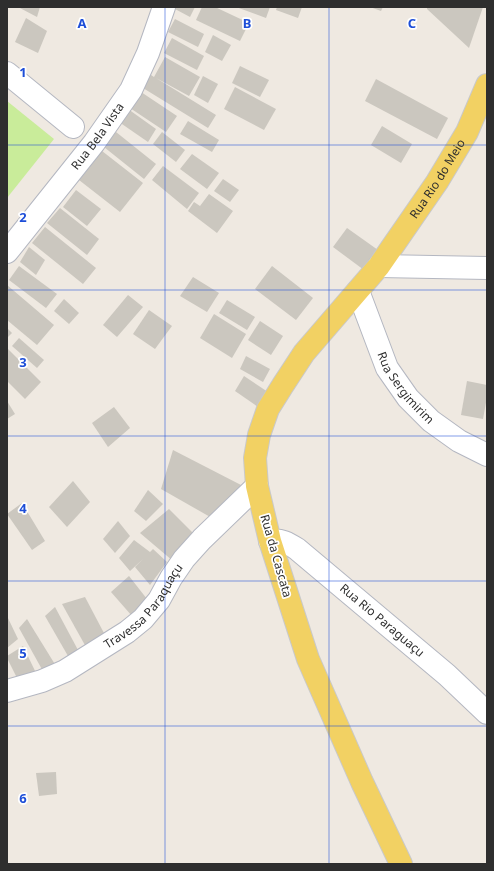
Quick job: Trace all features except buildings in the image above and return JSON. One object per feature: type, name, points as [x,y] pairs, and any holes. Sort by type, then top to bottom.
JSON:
[{"type":"main road","name":"Rua Rio do Meio","points":[[379,266],[437,182],[467,132],[487,85]]},
{"type":"main road","name":"Rua da Cascata","points":[[379,266],[304,353],[283,385],[268,409],[259,435],[255,458],[257,486],[270,541],[308,659],[362,782],[401,864]]},
{"type":"street","name":"Rua Bela Vista","points":[[7,252],[94,143],[131,90],[148,53],[164,7]]},
{"type":"street","points":[[7,73],[73,127]]},
{"type":"street","points":[[379,266],[487,268]]},
{"type":"street","name":"Rua Sergimirim","points":[[358,291],[387,368],[408,398],[431,421],[459,441],[487,455]]},
{"type":"street","name":"Travessa Paraquaçu","points":[[7,691],[42,681],[65,671],[127,632],[143,619],[159,600],[171,578],[184,559],[202,539],[257,486]]},
{"type":"street","name":"Rua Rio Paraguaçu","points":[[270,541],[283,541],[297,549],[447,675],[487,713]]},
{"type":"green space","points":[[7,101],[54,139],[7,198]]}]
